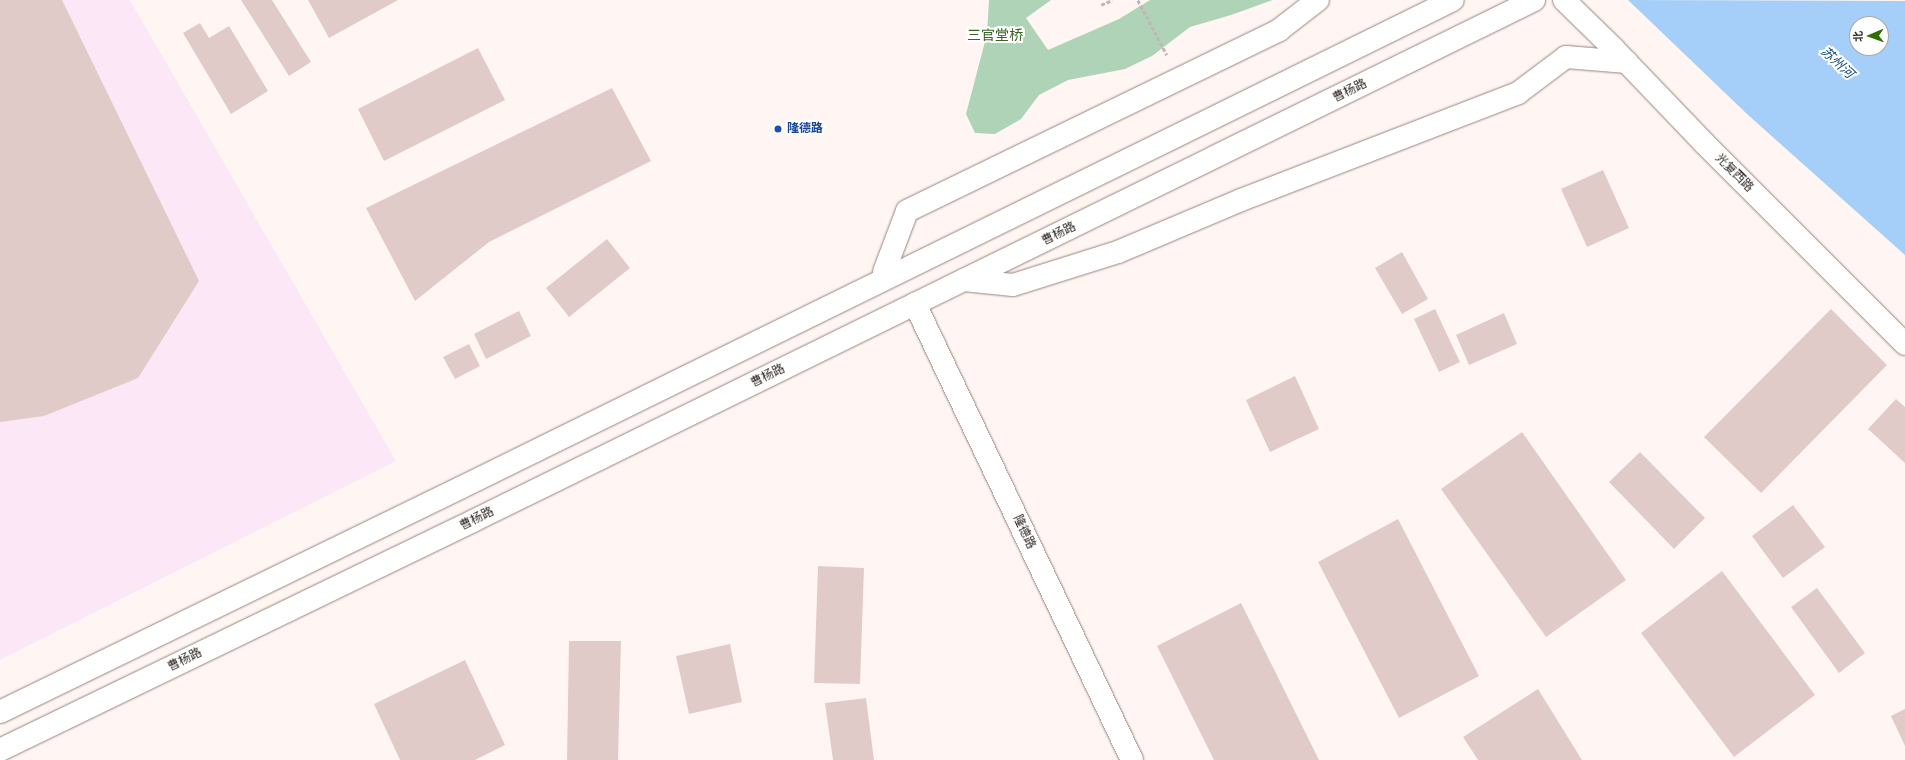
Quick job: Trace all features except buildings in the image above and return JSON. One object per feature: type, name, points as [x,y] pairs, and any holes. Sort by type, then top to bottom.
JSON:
[{"type":"main road","points":[[884,272],[907,211],[1279,30],[1318,0]]},
{"type":"main road","points":[[0,712],[467,485],[1453,0]]},
{"type":"main road","name":"曹杨路","points":[[0,750],[473,521],[1534,0]]},
{"type":"main road","name":"光复西路","points":[[1564,0],[1627,62],[1704,143],[1905,344]]},
{"type":"main road","points":[[964,280],[1014,285],[1118,252],[1241,200],[1518,93],[1566,57],[1627,62]]},
{"type":"main road","name":"隆德路","points":[[915,304],[1132,760]]},
{"type":"path","points":[[1101,6],[1112,0]]},
{"type":"path","points":[[1138,0],[1179,79]]},
{"type":"shaded area","points":[[0,0],[130,0],[396,461],[0,660]]},
{"type":"green space","points":[[989,0],[1051,0],[1026,18],[1048,50],[1119,19],[1150,0],[1273,0],[1231,15],[1190,27],[1152,56],[1125,69],[1068,80],[1039,95],[1021,119],[995,134],[975,133],[966,114],[987,34]]},
{"type":"water","name":"苏州河","points":[[1628,0],[1905,1],[1905,255],[1747,114]]},
{"type":"place","name":"隆德路","points":[[778,129]]},
{"type":"district","name":"三官堂桥","points":[[995,35]]}]
